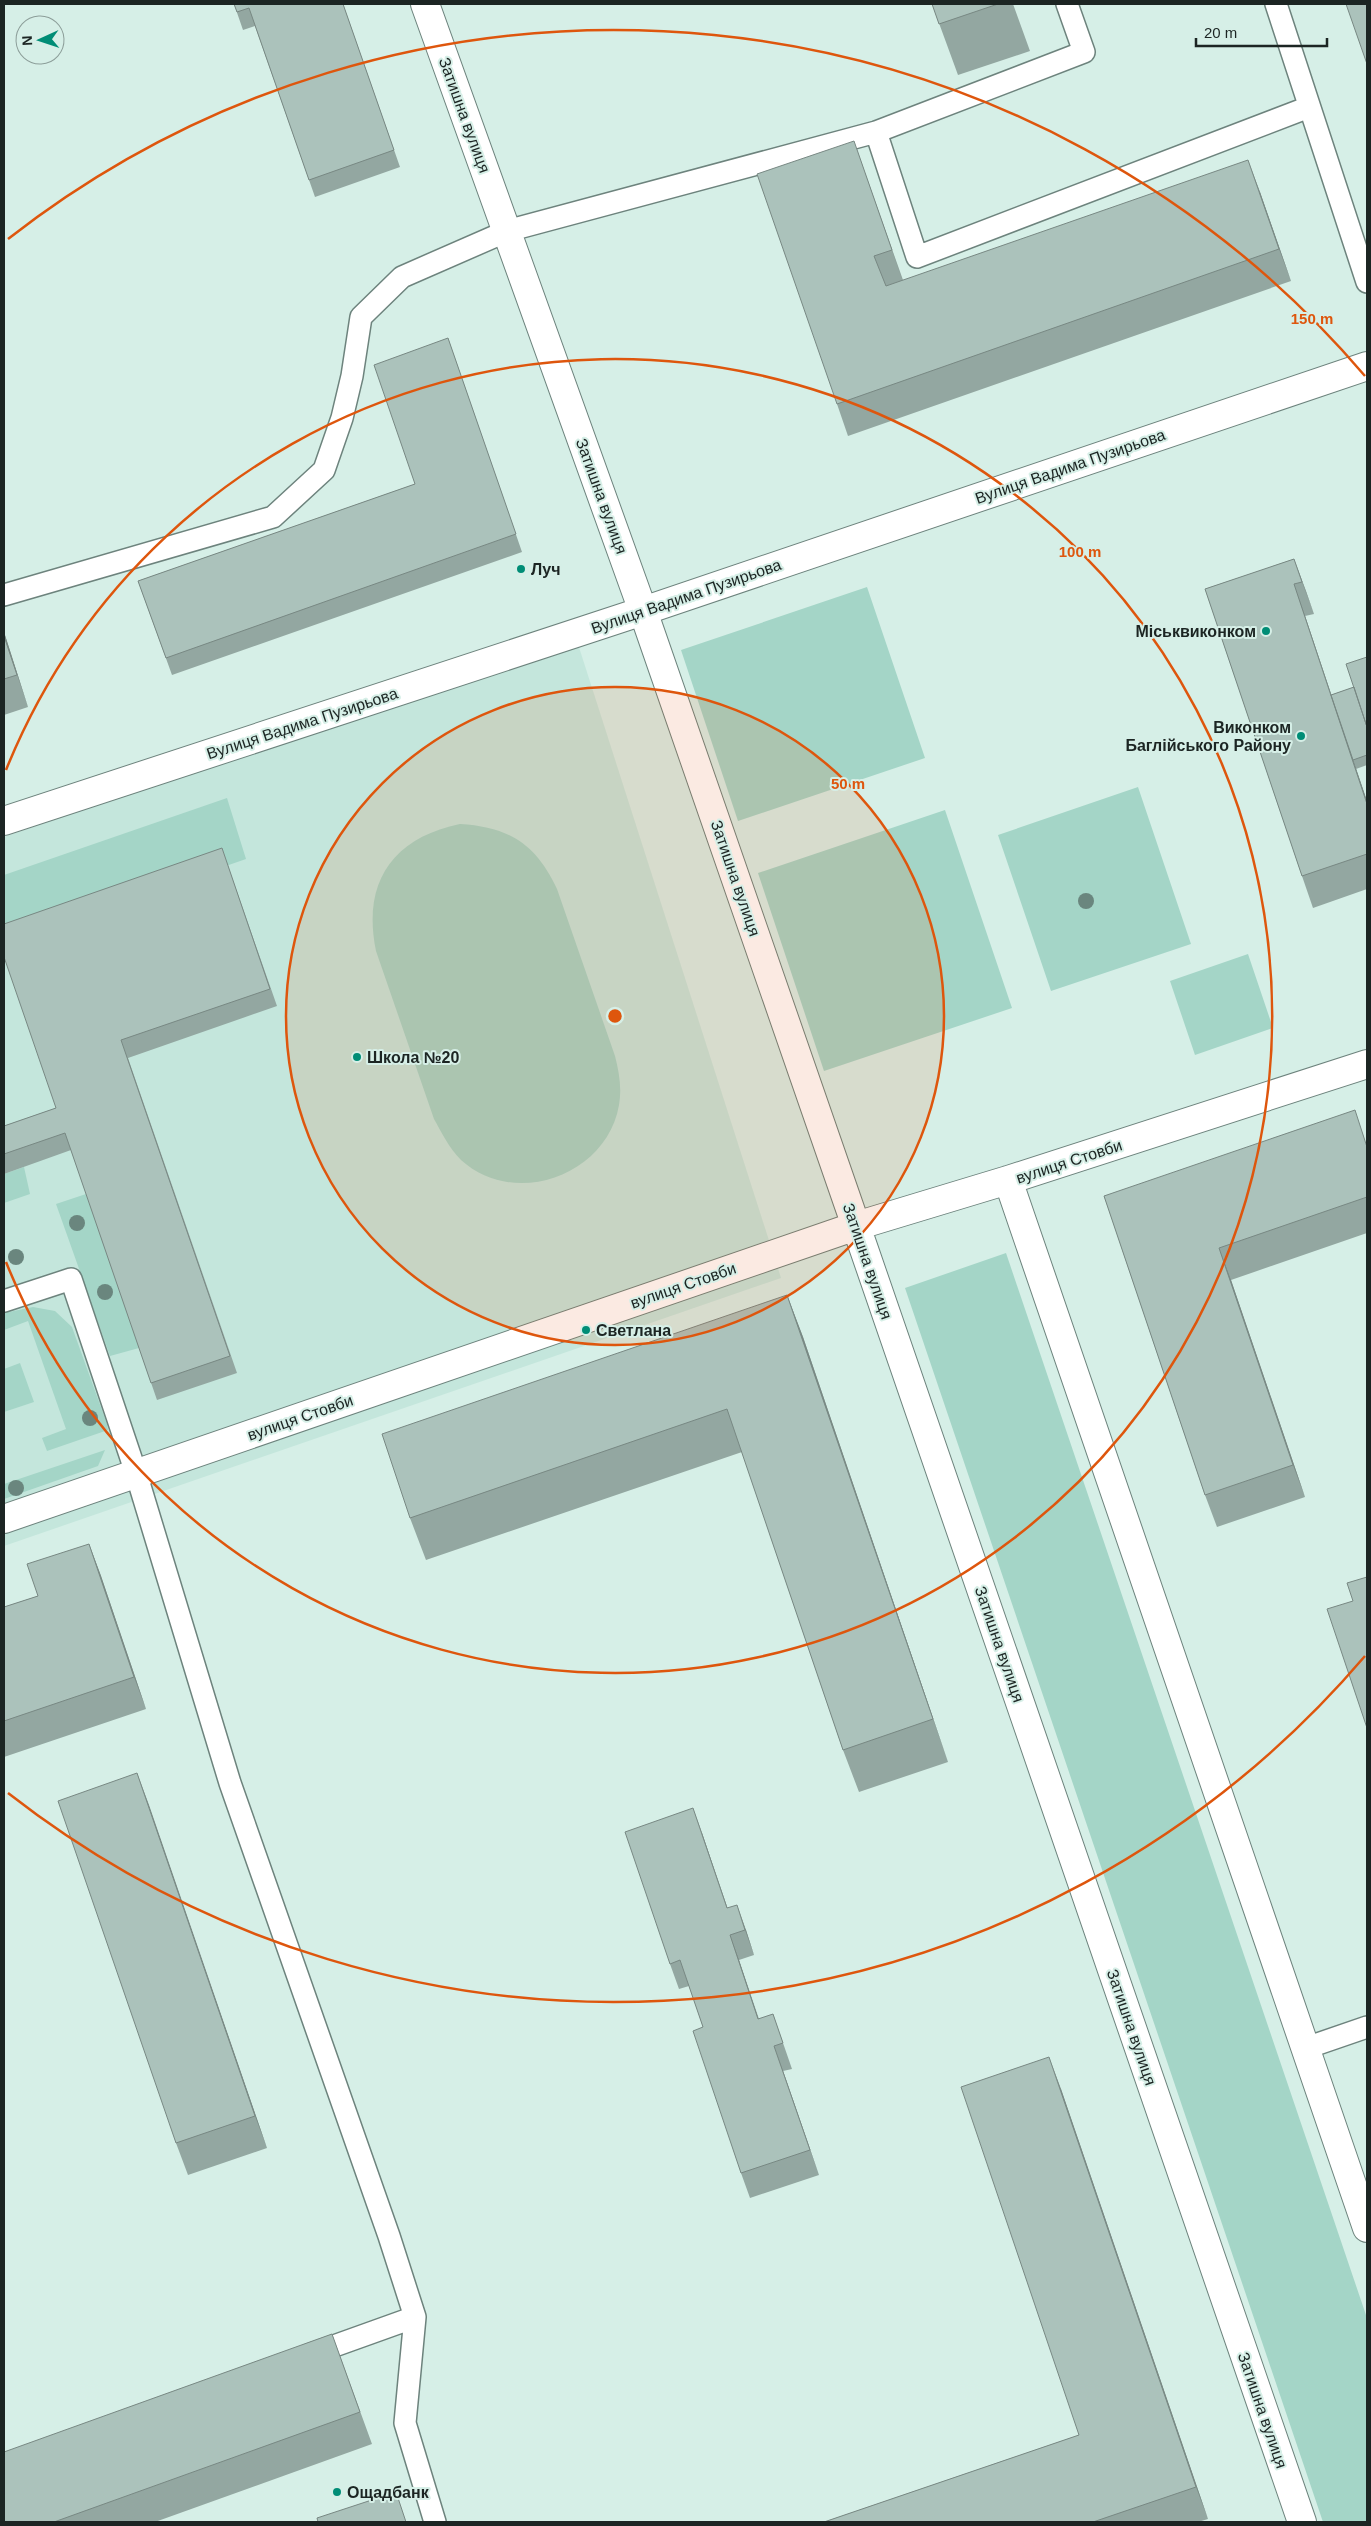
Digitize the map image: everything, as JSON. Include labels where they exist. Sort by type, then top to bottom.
[{"type":"street","name":"Затишна вулиця","points":[[425,4],[643,611],[1302,2522]]},
{"type":"street","name":"Вулиця Вадима Пузирьова","points":[[4,821],[643,611],[1367,366]]},
{"type":"street","name":"вулиця Стовби","points":[[4,1519],[856,1226],[1008,1180],[1367,1064]]},
{"type":"street","points":[[1008,1180],[1367,2228]]},
{"type":"lane","points":[[4,595],[273,517],[324,470],[342,418],[352,376],[361,317],[402,277],[507,232],[876,132],[1084,52],[1067,4]]},
{"type":"lane","points":[[1276,4],[1367,282]]},
{"type":"lane","points":[[876,132],[917,257],[1309,107]]},
{"type":"lane","points":[[4,1301],[71,1279],[136,1473],[230,1783],[386,2227],[415,2317],[405,2423],[435,2522]]},
{"type":"lane","points":[[1306,2048],[1367,2027]]},
{"type":"lane","points":[[293,2361],[415,2317]]},
{"type":"shaded area","points":[[867,587],[925,758],[738,821],[681,650]]},
{"type":"shaded area","name":"Школа №20","points":[[577,641],[781,1278],[4,1546],[4,837]]},
{"type":"shaded area","points":[[1138,787],[1191,944],[1051,991],[998,835]]},
{"type":"shaded area","points":[[227,798],[246,859],[4,943],[4,875]]},
{"type":"shaded area","points":[[945,810],[1012,1008],[824,1071],[758,873]]},
{"type":"shaded area","points":[[460,824],[493,829],[507,834],[530,849],[549,873],[557,889],[615,1056],[619,1074],[619,1105],[611,1129],[597,1150],[578,1166],[556,1177],[532,1183],[507,1182],[483,1175],[461,1160],[446,1140],[434,1119],[376,951],[373,927],[374,904],[378,885],[387,867],[400,852],[416,840],[436,831]]},
{"type":"shaded area","points":[[1248,954],[1273,1028],[1195,1055],[1170,981]]},
{"type":"shaded area","points":[[24,1167],[30,1194],[4,1203],[4,1174]]},
{"type":"shaded area","points":[[86,1194],[139,1348],[110,1356],[56,1204]]},
{"type":"shaded area","points":[[1006,1253],[1367,2318],[1367,2522],[1323,2522],[905,1288]]},
{"type":"shaded area","points":[[33,1307],[55,1311],[72,1327],[108,1430],[47,1451],[42,1438],[66,1429],[28,1321],[4,1330],[4,1313]]},
{"type":"shaded area","points":[[20,1363],[34,1402],[4,1412],[4,1369]]},
{"type":"shaded area","points":[[105,1450],[98,1466],[4,1499],[4,1484]]},
{"type":"building","points":[[234,4],[343,4],[394,150],[309,180],[249,8],[237,12]]},
{"type":"building","points":[[932,4],[998,4],[939,24]]},
{"type":"building","points":[[1346,4],[1367,4],[1367,64]]},
{"type":"building","points":[[854,141],[892,250],[874,256],[886,286],[1248,160],[1279,249],[837,404],[757,174]]},
{"type":"building","points":[[448,338],[516,534],[166,658],[138,581],[415,484],[374,365]]},
{"type":"building","name":"Виконком Баглійського Району","points":[[1294,559],[1302,582],[1294,584],[1367,804],[1367,854],[1302,876],[1205,589]]},
{"type":"building","points":[[4,636],[17,675],[4,679]]},
{"type":"building","points":[[1367,657],[1367,727],[1346,664]]},
{"type":"building","points":[[1354,687],[1367,727],[1367,755],[1353,760],[1331,695]]},
{"type":"building","points":[[222,848],[270,989],[121,1040],[230,1356],[151,1383],[65,1133],[4,1154],[4,1126],[56,1108],[4,957],[4,924]]},
{"type":"building","points":[[1355,1110],[1367,1147],[1367,1197],[1219,1248],[1293,1465],[1205,1495],[1104,1196]]},
{"type":"building","points":[[787,1295],[933,1719],[843,1750],[727,1409],[410,1518],[382,1434]]},
{"type":"building","points":[[89,1544],[134,1677],[4,1721],[4,1607],[38,1596],[27,1564]]},
{"type":"building","points":[[1367,1577],[1367,1728],[1327,1609],[1353,1601],[1347,1583]]},
{"type":"building","points":[[137,1773],[255,2116],[176,2143],[58,1801]]},
{"type":"building","points":[[693,1808],[727,1908],[737,1905],[745,1930],[730,1935],[758,2019],[773,2014],[783,2043],[774,2046],[810,2150],[741,2173],[693,2031],[703,2027],[680,1960],[670,1964],[625,1832]]},
{"type":"building","points":[[1049,2057],[1196,2487],[1093,2522],[824,2522],[1079,2435],[961,2087]]},
{"type":"building","points":[[332,2334],[360,2412],[54,2522],[4,2522],[4,2452]]},
{"type":"building","points":[[396,2492],[406,2522],[318,2522],[317,2518]]},
{"type":"place","name":"Луч","points":[[521,569]]},
{"type":"place","name":"Міськвиконком","points":[[1266,631]]},
{"type":"place","name":"Виконком Баглійського Району","points":[[1301,736]]},
{"type":"place","name":"Школа №20","points":[[357,1057]]},
{"type":"place","name":"Светлана","points":[[586,1330]]},
{"type":"place","name":"Ощадбанк","points":[[337,2492]]}]
